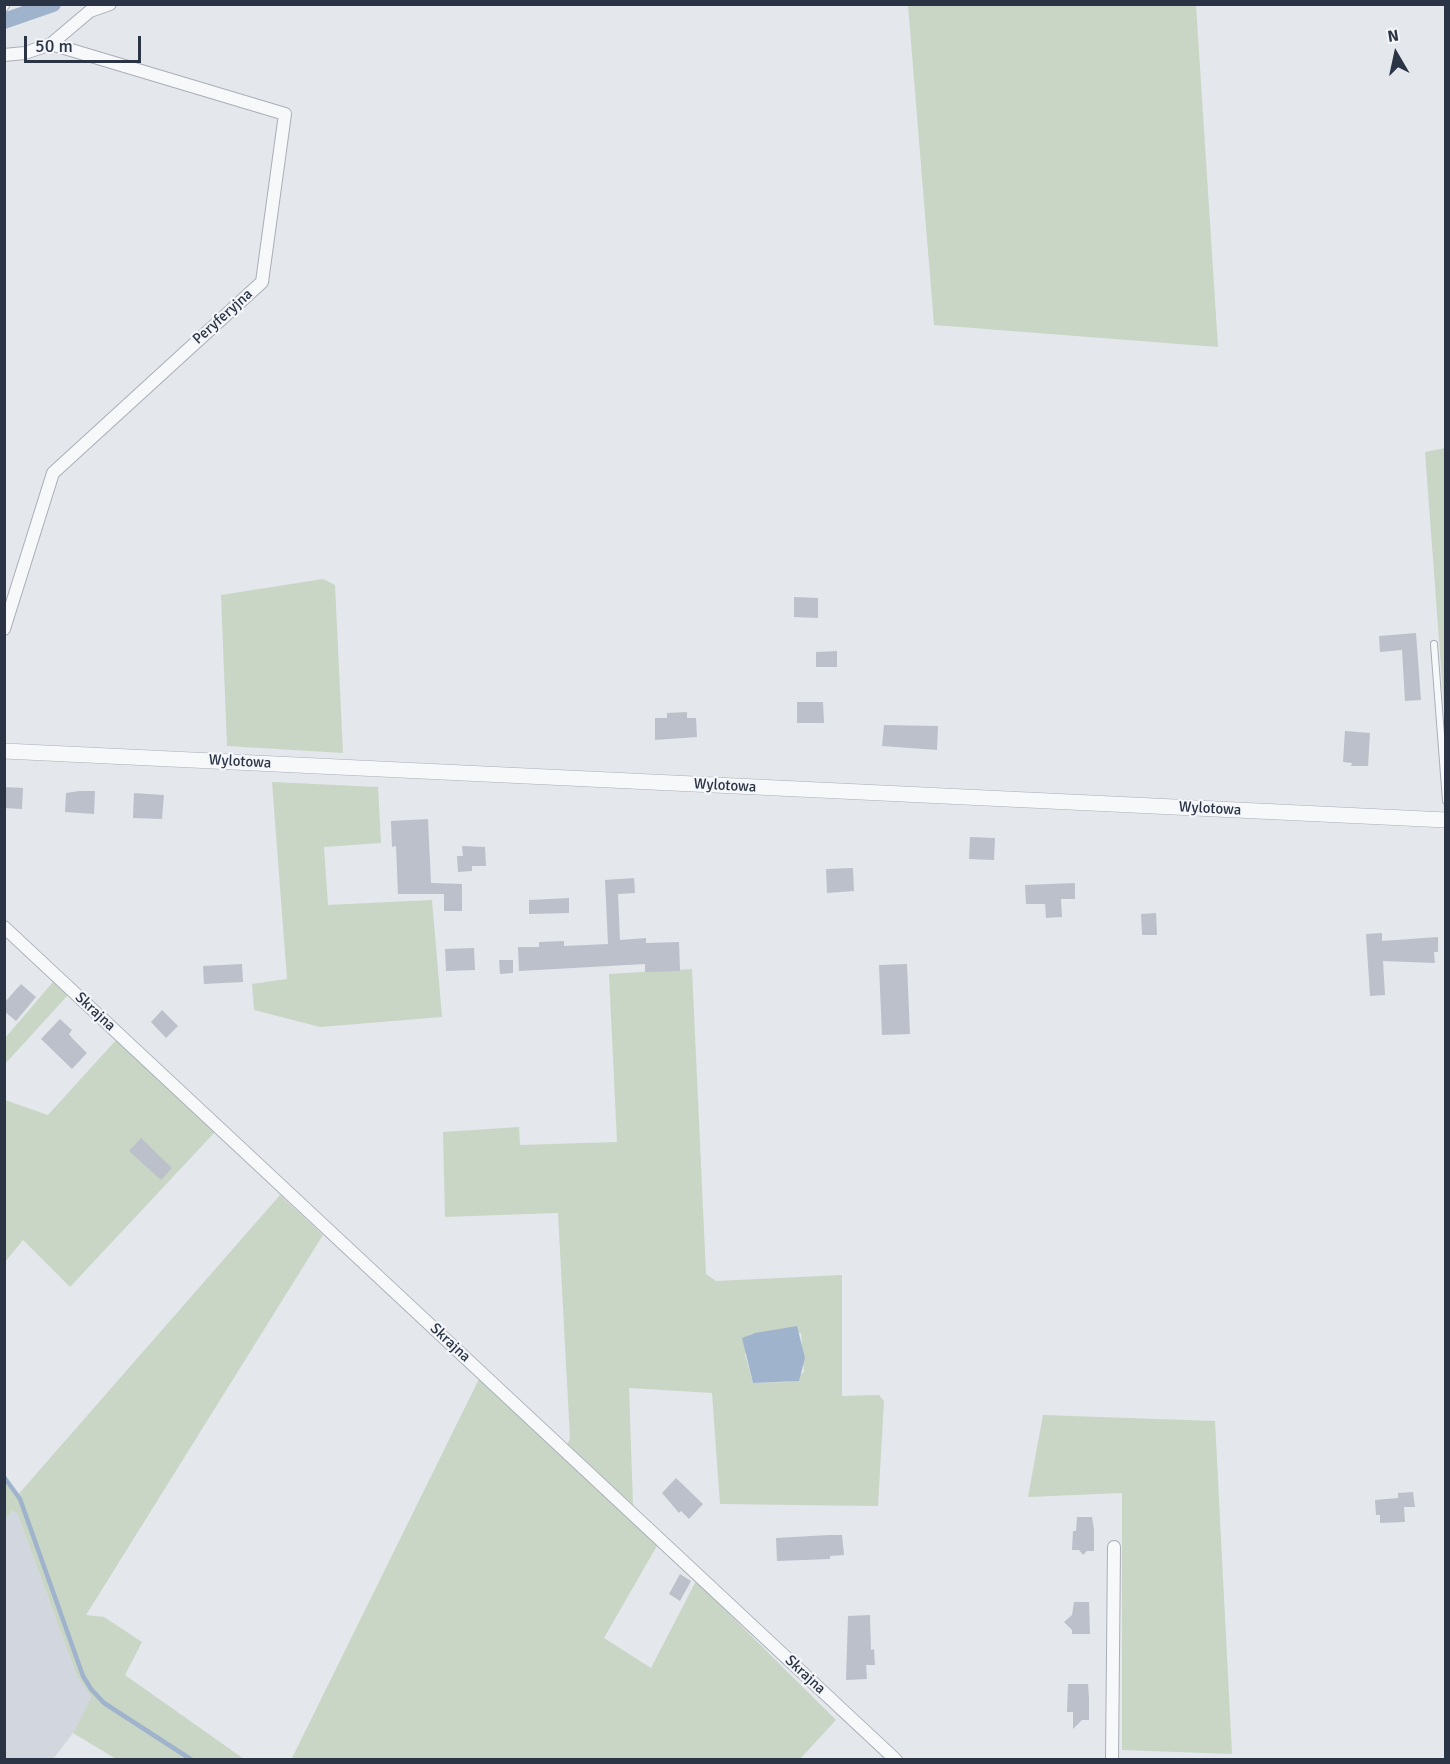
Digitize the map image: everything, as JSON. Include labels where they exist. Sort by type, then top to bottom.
[{"type":"street","points":[[4,55],[25,53],[51,44],[90,11],[110,4]]},
{"type":"street","name":"Peryferyjna","points":[[4,630],[53,474],[262,282],[285,114],[51,44]]},
{"type":"street","name":"Wylotowa","points":[[4,751],[1446,820]]},
{"type":"street","name":"Skrajna","points":[[4,927],[896,1760]]},
{"type":"street","points":[[1112,1760],[1114,1547]]},
{"type":"lane","points":[[1434,644],[1446,801]]},
{"type":"shaded area","points":[[12,1511],[17,1513],[77,1676],[93,1697],[73,1733],[53,1759],[5,1760],[4,1519]]},
{"type":"green space","points":[[908,5],[1196,5],[1218,347],[934,325]]},
{"type":"green space","points":[[1446,448],[1445,720],[1425,452]]},
{"type":"green space","points":[[323,579],[335,585],[343,753],[227,746],[221,595]]},
{"type":"green space","points":[[272,782],[378,787],[381,843],[324,847],[328,905],[432,900],[442,1017],[320,1027],[254,1010],[252,984],[287,979]]},
{"type":"green space","points":[[692,969],[706,1274],[716,1281],[842,1275],[842,1396],[879,1395],[884,1401],[878,1506],[720,1504],[712,1393],[629,1388],[633,1505],[658,1544],[604,1638],[651,1668],[696,1581],[836,1720],[800,1759],[291,1760],[479,1379],[561,1455],[570,1439],[558,1213],[445,1217],[443,1132],[519,1127],[520,1145],[617,1142],[609,974]],"holes":[[[801,1333],[804,1372],[788,1382],[753,1383],[745,1355],[750,1334]]]},
{"type":"green space","points":[[53,982],[68,995],[5,1064],[5,1038]]},
{"type":"green space","points":[[117,1039],[215,1132],[70,1287],[23,1240],[5,1262],[5,1100],[48,1115]]},
{"type":"green space","points":[[280,1195],[323,1235],[86,1615],[104,1617],[142,1642],[125,1675],[244,1759],[116,1759],[73,1733],[92,1697],[77,1676],[17,1513],[12,1511],[5,1519],[5,1480],[16,1497]]},
{"type":"green space","points":[[1043,1415],[1215,1421],[1232,1754],[1122,1750],[1122,1493],[1028,1497]]},
{"type":"water","points":[[797,1326],[805,1358],[799,1381],[753,1383],[742,1338],[755,1333]]},
{"type":"building","points":[[794,597],[818,598],[818,618],[794,617]]},
{"type":"building","points":[[1416,633],[1421,700],[1405,701],[1402,650],[1380,652],[1379,636]]},
{"type":"building","points":[[837,651],[837,667],[816,667],[816,652]]},
{"type":"building","points":[[797,702],[823,702],[824,723],[797,723]]},
{"type":"building","points":[[687,712],[687,718],[696,718],[697,737],[655,740],[655,718],[667,718],[667,713]]},
{"type":"building","points":[[884,725],[938,726],[937,750],[882,746]]},
{"type":"building","points":[[1345,731],[1370,733],[1368,766],[1351,766],[1352,763],[1343,762]]},
{"type":"building","points":[[4,787],[23,788],[22,809],[4,808]]},
{"type":"building","points":[[95,791],[94,814],[65,812],[66,793]]},
{"type":"building","points":[[134,793],[164,795],[162,819],[133,818]]},
{"type":"building","points":[[428,819],[431,883],[462,884],[462,911],[444,911],[444,894],[398,894],[396,846],[392,847],[391,821]]},
{"type":"building","points":[[970,837],[995,838],[994,860],[969,859]]},
{"type":"building","points":[[462,846],[485,847],[486,866],[472,866],[472,871],[458,872],[457,856],[463,856]]},
{"type":"building","points":[[853,868],[854,891],[827,893],[826,869]]},
{"type":"building","points":[[634,878],[635,893],[618,894],[620,940],[646,938],[646,943],[679,942],[680,971],[645,972],[645,964],[519,971],[518,947],[539,947],[539,942],[564,941],[564,946],[608,944],[605,880]]},
{"type":"building","points":[[1075,883],[1075,899],[1061,899],[1062,917],[1046,918],[1045,904],[1026,904],[1025,885]]},
{"type":"building","points":[[569,898],[569,913],[529,914],[529,900]]},
{"type":"building","points":[[1156,913],[1157,935],[1142,935],[1141,914]]},
{"type":"building","points":[[1382,933],[1382,941],[1438,937],[1438,952],[1434,952],[1435,963],[1383,961],[1385,995],[1370,996],[1366,934]]},
{"type":"building","points":[[474,948],[475,970],[446,971],[445,949]]},
{"type":"building","points":[[499,960],[513,960],[513,973],[500,974]]},
{"type":"building","points":[[242,964],[243,982],[204,984],[203,966]]},
{"type":"building","points":[[907,964],[910,1034],[882,1035],[879,965]]},
{"type":"building","points":[[21,984],[36,997],[16,1021],[4,1011],[4,1003]]},
{"type":"building","points":[[162,1010],[178,1026],[166,1038],[151,1022]]},
{"type":"building","points":[[60,1019],[72,1030],[69,1034],[87,1053],[72,1069],[41,1039]]},
{"type":"building","points":[[141,1138],[172,1168],[161,1180],[129,1151]]},
{"type":"building","points":[[676,1478],[703,1504],[689,1519],[681,1511],[679,1513],[662,1493]]},
{"type":"building","points":[[1413,1492],[1415,1507],[1404,1507],[1405,1522],[1380,1523],[1380,1515],[1376,1515],[1375,1500],[1398,1498],[1398,1493]]},
{"type":"building","points":[[1077,1517],[1092,1517],[1094,1551],[1087,1551],[1083,1555],[1079,1550],[1072,1550],[1073,1531],[1076,1531]]},
{"type":"building","points":[[842,1535],[844,1555],[830,1556],[830,1559],[777,1561],[776,1538]]},
{"type":"building","points":[[680,1574],[691,1581],[680,1601],[669,1594]]},
{"type":"building","points":[[1074,1602],[1089,1602],[1090,1634],[1072,1634],[1072,1630],[1064,1622],[1072,1615]]},
{"type":"building","points":[[870,1615],[871,1650],[874,1649],[875,1665],[866,1665],[867,1679],[846,1680],[848,1616]]},
{"type":"building","points":[[1068,1684],[1088,1684],[1089,1720],[1082,1720],[1073,1729],[1073,1712],[1067,1712]]},
{"type":"waterway","points":[[4,21],[53,4]]},
{"type":"waterway","points":[[4,1477],[20,1499],[83,1676],[91,1689],[104,1703],[192,1760]]}]
